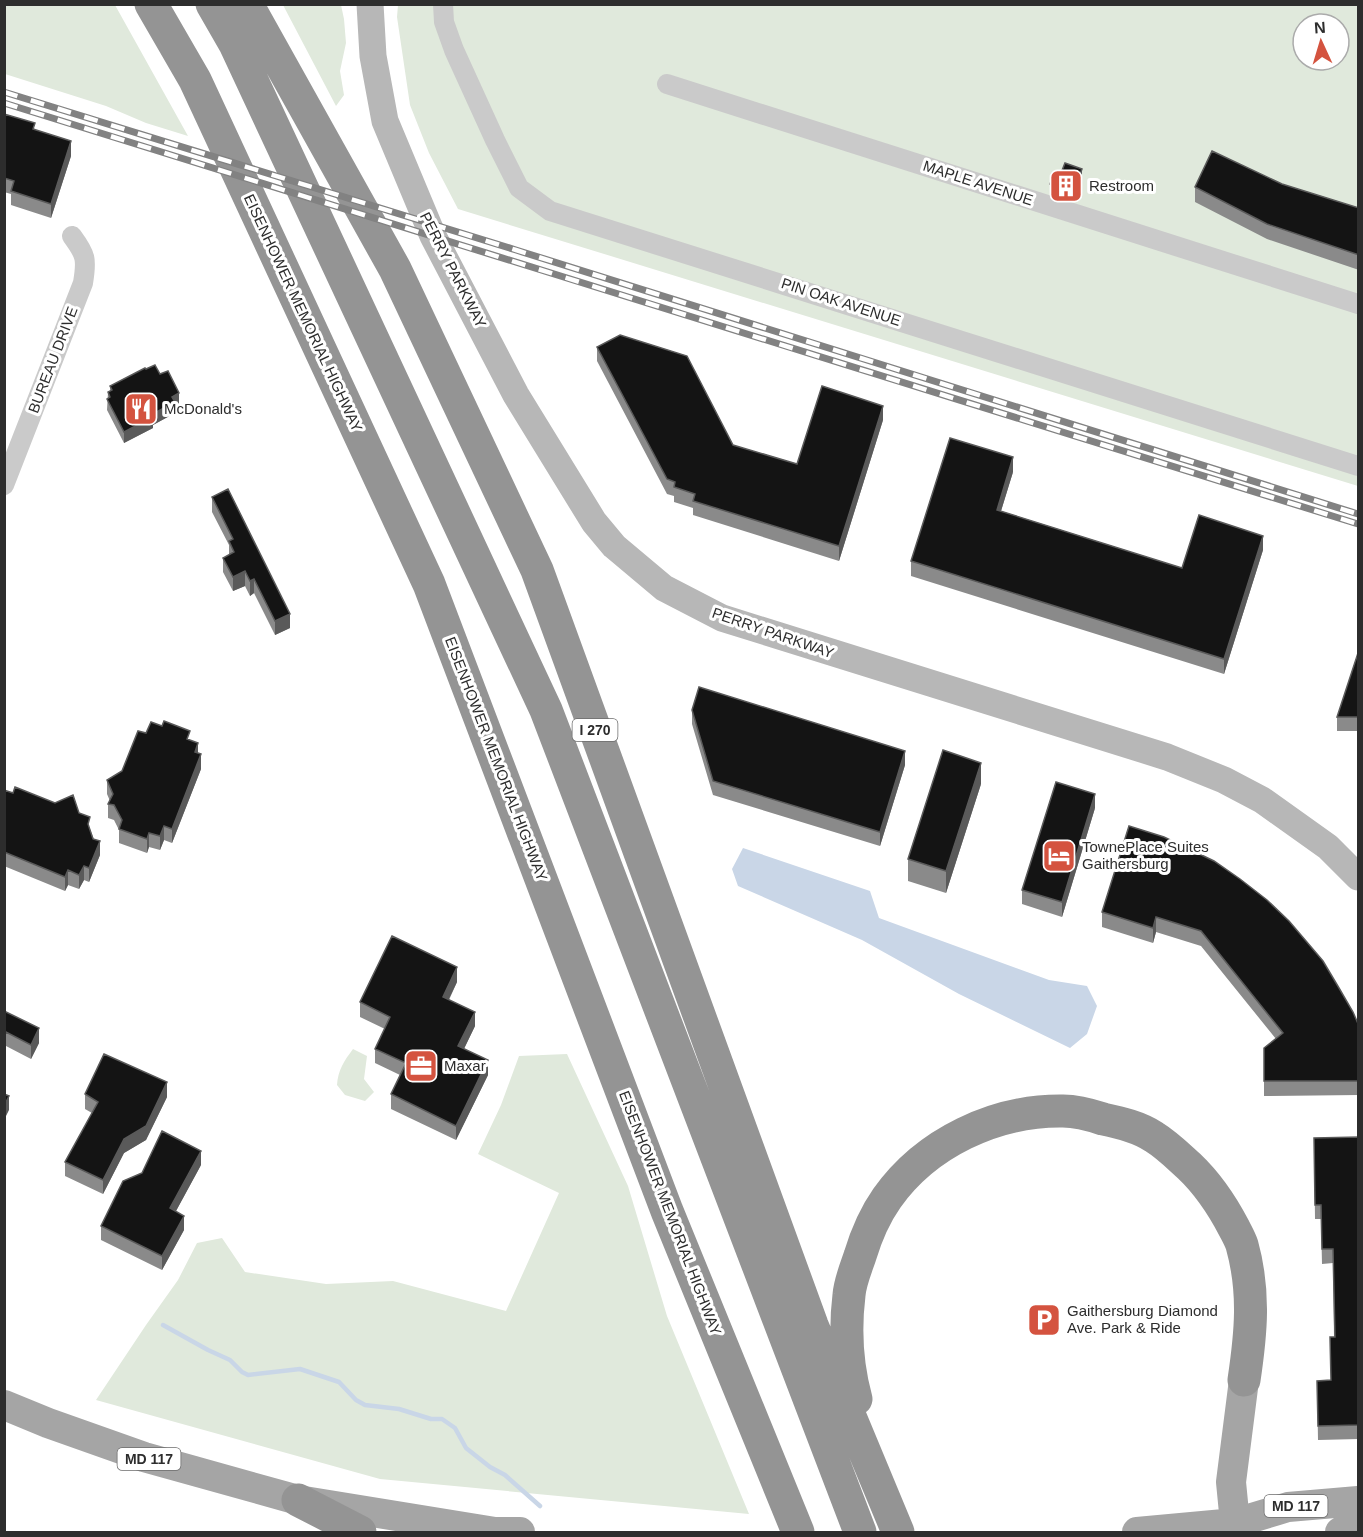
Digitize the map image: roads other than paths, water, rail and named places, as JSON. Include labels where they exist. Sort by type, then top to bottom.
[{"type":"highway","name":"EISENHOWER MEMORIAL HIGHWAY","points":[[151,4],[195,80],[429,584],[667,1210],[798,1533]]},
{"type":"highway","name":"I 270","points":[[212,4],[235,44],[546,710],[860,1533]]},
{"type":"highway","name":"I 270","points":[[247,4],[395,269],[537,570],[812,1325],[888,1507]]},
{"type":"highway","points":[[888,1507],[851,1381],[848,1330],[849,1293],[863,1244],[886,1199],[907,1173],[956,1136],[1009,1116],[1064,1111],[1131,1125],[1154,1136],[1204,1180],[1225,1211],[1241,1243],[1249,1282],[1251,1323],[1244,1380]]},
{"type":"highway","points":[[298,1500],[360,1533]]},
{"type":"main road","points":[[1235,1523],[1231,1482],[1244,1380]]},
{"type":"main road","name":"MD 117","points":[[4,1405],[144,1457],[298,1500],[495,1532],[520,1533]]},
{"type":"main road","name":"MD 117","points":[[1137,1533],[1235,1523],[1288,1507],[1359,1501]]},
{"type":"main road","name":"MD 117","points":[[1235,1523],[1276,1533]]},
{"type":"main road","name":"MD 117","points":[[1340,1533],[1359,1531]]},
{"type":"street","name":"PERRY PARKWAY","points":[[370,4],[373,56],[386,121],[434,236],[516,395],[594,522],[614,546],[664,588],[722,618],[1167,757],[1224,780],[1262,800],[1328,847],[1359,877]]},
{"type":"street","name":"PIN OAK AVENUE","points":[[443,4],[444,22],[454,50],[519,188],[550,211],[1359,466]]},
{"type":"street","name":"MAPLE AVENUE","points":[[667,84],[1359,304]]},
{"type":"street","name":"BUREAU DRIVE","points":[[4,486],[83,283],[86,264],[83,251],[72,236]]},
{"type":"water","points":[[743,848],[870,891],[879,918],[1049,980],[1087,986],[1097,1006],[1087,1034],[1070,1048],[959,994],[862,940],[738,886],[732,869]]},
{"type":"waterway","points":[[163,1325],[230,1360],[248,1375],[300,1369],[339,1382],[356,1400],[365,1405],[399,1409],[431,1419],[442,1419],[455,1428],[466,1448],[490,1467],[505,1475],[540,1506]]},
{"type":"railway","points":[[4,92],[1358,514]]},
{"type":"railway","points":[[4,103],[1358,524]]},
{"type":"place","name":"Restroom","points":[[1066,186]]},
{"type":"place","name":"McDonald's","points":[[141,409]]},
{"type":"place","name":"TownePlace Suites Gaithersburg","points":[[1059,856]]},
{"type":"place","name":"Maxar","points":[[421,1066]]},
{"type":"place","name":"Gaithersburg Diamond Ave. Park & Ride","points":[[1044,1320]]}]
